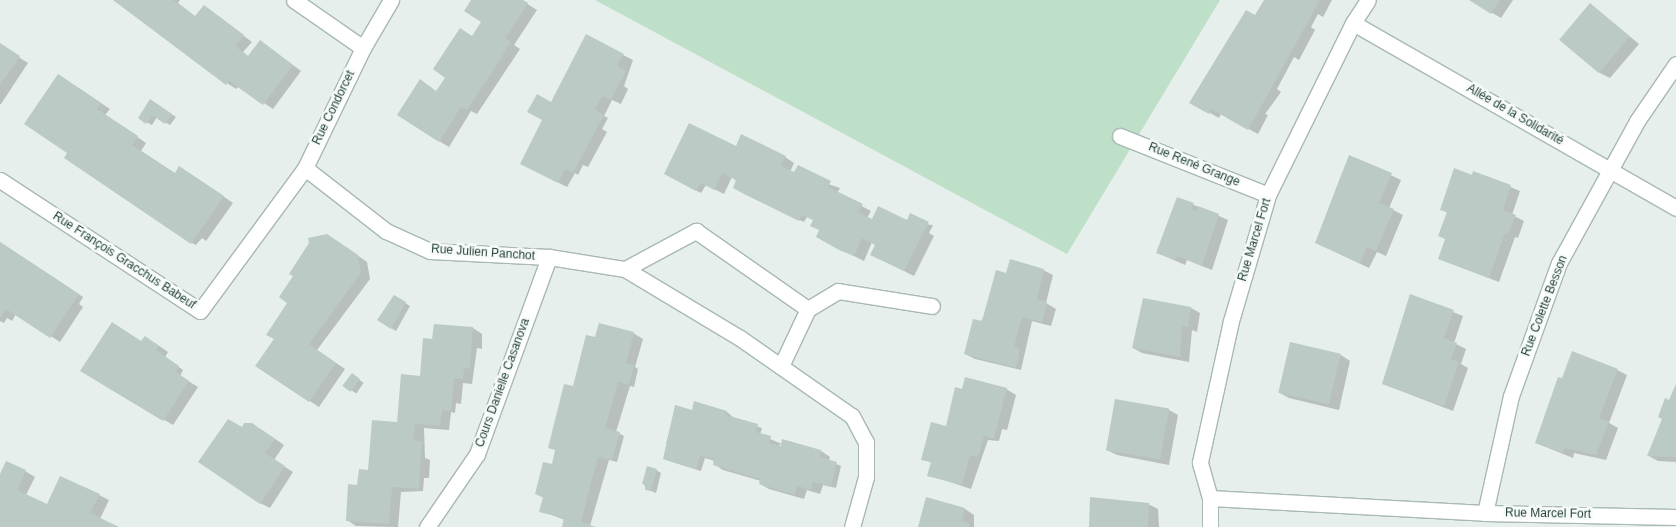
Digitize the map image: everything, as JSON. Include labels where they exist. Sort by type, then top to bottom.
[{"type":"street","points":[[294,0],[363,48]]},
{"type":"street","name":"Rue Condorcet","points":[[305,168],[363,48],[391,0]]},
{"type":"street","name":"Rue Marcel Fort","points":[[1210,527],[1210,498],[1200,462],[1231,321],[1268,195],[1353,23],[1368,0]]},
{"type":"street","name":"Allée de la Solidarité","points":[[1353,23],[1676,208]]},
{"type":"street","name":"Rue Colette Besson","points":[[1485,513],[1510,396],[1559,263],[1637,121],[1676,64]]},
{"type":"street","name":"Rue René Grange","points":[[1120,136],[1268,195]]},
{"type":"street","name":"Rue François Gracchus Babeuf","points":[[0,180],[200,311],[305,168]]},
{"type":"street","name":"Rue Julien Panchot","points":[[305,168],[386,231],[430,252],[549,257],[625,269],[782,366],[852,416],[866,442],[866,477],[852,527]]},
{"type":"street","points":[[625,269],[696,231],[808,309]]},
{"type":"street","name":"Cours Danielle Casanova","points":[[427,527],[477,454],[549,257]]},
{"type":"street","points":[[782,366],[808,309],[838,291],[932,306]]},
{"type":"street","name":"Rue Marcel Fort","points":[[1210,498],[1485,513],[1676,517]]},
{"type":"green space","points":[[595,0],[1220,0],[1067,254]]},
{"type":"building","points":[[113,0],[173,0],[195,16],[204,5],[244,35],[235,46],[248,56],[260,40],[293,65],[263,105],[229,81],[226,85]]},
{"type":"building","points":[[471,0],[523,0],[528,3],[505,38],[511,42],[489,77],[467,110],[461,107],[439,142],[397,115],[420,79],[436,91],[445,78],[433,69],[460,28],[472,36],[481,22],[464,11]]},
{"type":"building","points":[[1264,0],[1320,0],[1248,130],[1211,109],[1209,114],[1189,103],[1246,10],[1255,15]]},
{"type":"building","points":[[1469,0],[1500,0],[1491,14]]},
{"type":"building","points":[[1590,3],[1630,36],[1599,73],[1559,40]]},
{"type":"building","points":[[586,34],[624,54],[617,66],[626,71],[611,100],[602,96],[595,110],[604,115],[573,173],[565,169],[558,183],[520,164],[542,120],[527,112],[537,94],[551,102]]},
{"type":"building","points":[[0,43],[20,56],[0,85]]},
{"type":"building","points":[[58,74],[101,103],[97,109],[138,136],[132,145],[175,173],[179,166],[224,196],[191,244],[64,158],[67,153],[24,124]]},
{"type":"building","points":[[150,99],[172,114],[165,124],[152,115],[146,124],[138,118]]},
{"type":"building","points":[[689,123],[736,146],[741,134],[786,156],[781,166],[794,172],[798,165],[831,181],[828,187],[863,204],[858,212],[872,219],[878,206],[907,220],[910,213],[929,222],[904,271],[870,255],[875,245],[862,238],[854,256],[839,250],[816,237],[819,230],[810,226],[813,220],[802,215],[799,221],[744,194],[733,188],[736,180],[722,173],[714,190],[701,183],[696,191],[664,174]]},
{"type":"building","points":[[1349,155],[1392,173],[1379,203],[1394,209],[1376,251],[1367,247],[1360,263],[1315,243]]},
{"type":"building","points":[[1454,168],[1472,175],[1473,171],[1511,185],[1503,210],[1516,215],[1508,234],[1505,233],[1489,278],[1438,259],[1445,239],[1438,236],[1447,212],[1440,210]]},
{"type":"building","points":[[1177,197],[1194,203],[1191,209],[1196,211],[1198,206],[1219,214],[1202,265],[1177,256],[1175,260],[1156,253]]},
{"type":"building","points":[[327,234],[358,255],[361,273],[309,344],[336,363],[309,402],[255,366],[274,339],[266,335],[287,303],[279,297],[293,276],[289,274],[309,243],[308,238]]},
{"type":"building","points":[[0,242],[79,294],[50,338],[6,309],[0,319]]},
{"type":"building","points":[[1010,259],[1044,269],[1037,299],[1047,302],[1042,322],[1022,317],[1014,347],[1020,349],[1016,368],[964,354],[973,319],[982,321],[996,270],[1006,273]]},
{"type":"building","points":[[1410,294],[1454,310],[1444,338],[1457,343],[1451,359],[1459,362],[1444,406],[1382,384]]},
{"type":"building","points":[[394,295],[406,302],[391,329],[377,320]]},
{"type":"building","points":[[1143,298],[1191,307],[1188,327],[1182,326],[1180,357],[1132,348]]},
{"type":"building","points":[[112,322],[141,341],[145,336],[159,346],[156,350],[179,366],[176,372],[189,381],[163,421],[80,371]]},
{"type":"building","points":[[599,323],[634,332],[626,363],[634,365],[629,385],[618,382],[605,428],[620,432],[612,460],[598,457],[581,522],[596,527],[562,527],[564,518],[539,512],[543,497],[535,494],[543,462],[552,464],[555,450],[548,448],[564,384],[573,386],[586,335],[595,337]]},
{"type":"building","points":[[434,324],[473,327],[470,369],[464,368],[463,379],[454,378],[451,411],[442,410],[440,426],[415,424],[413,440],[422,442],[419,489],[392,487],[389,524],[346,521],[348,484],[357,485],[359,469],[368,470],[372,420],[397,422],[401,374],[420,376],[423,338],[432,339]]},
{"type":"building","points":[[1290,342],[1341,354],[1329,404],[1278,393]]},
{"type":"building","points":[[1572,351],[1618,369],[1599,418],[1609,421],[1596,455],[1565,448],[1563,453],[1535,443],[1558,377],[1562,378]]},
{"type":"building","points":[[352,373],[360,379],[350,392],[342,386]]},
{"type":"building","points":[[965,377],[1007,388],[994,439],[984,436],[978,457],[970,455],[962,485],[927,476],[931,462],[921,460],[931,422],[946,426],[955,387],[962,389]]},
{"type":"building","points":[[1676,384],[1676,457],[1647,456],[1662,419],[1658,417],[1665,398],[1669,400]]},
{"type":"building","points":[[1115,399],[1169,409],[1160,460],[1106,450]]},
{"type":"building","points":[[694,401],[727,411],[726,415],[758,424],[756,432],[771,436],[769,443],[781,446],[782,439],[821,450],[820,457],[837,462],[831,486],[813,482],[811,490],[797,486],[795,495],[759,484],[760,479],[713,465],[714,459],[700,455],[696,469],[663,459],[675,405],[692,410]]},
{"type":"building","points":[[228,419],[242,427],[244,423],[252,423],[275,439],[265,453],[285,466],[260,504],[198,462]]},
{"type":"building","points":[[6,461],[26,470],[17,490],[47,504],[60,476],[100,494],[90,513],[119,527],[0,527],[0,474]]},
{"type":"building","points":[[647,466],[657,469],[651,491],[645,490],[646,485],[642,484]]},
{"type":"building","points":[[926,497],[965,508],[962,521],[970,524],[969,527],[918,527]]},
{"type":"building","points":[[1090,497],[1149,503],[1148,527],[1089,527]]}]
